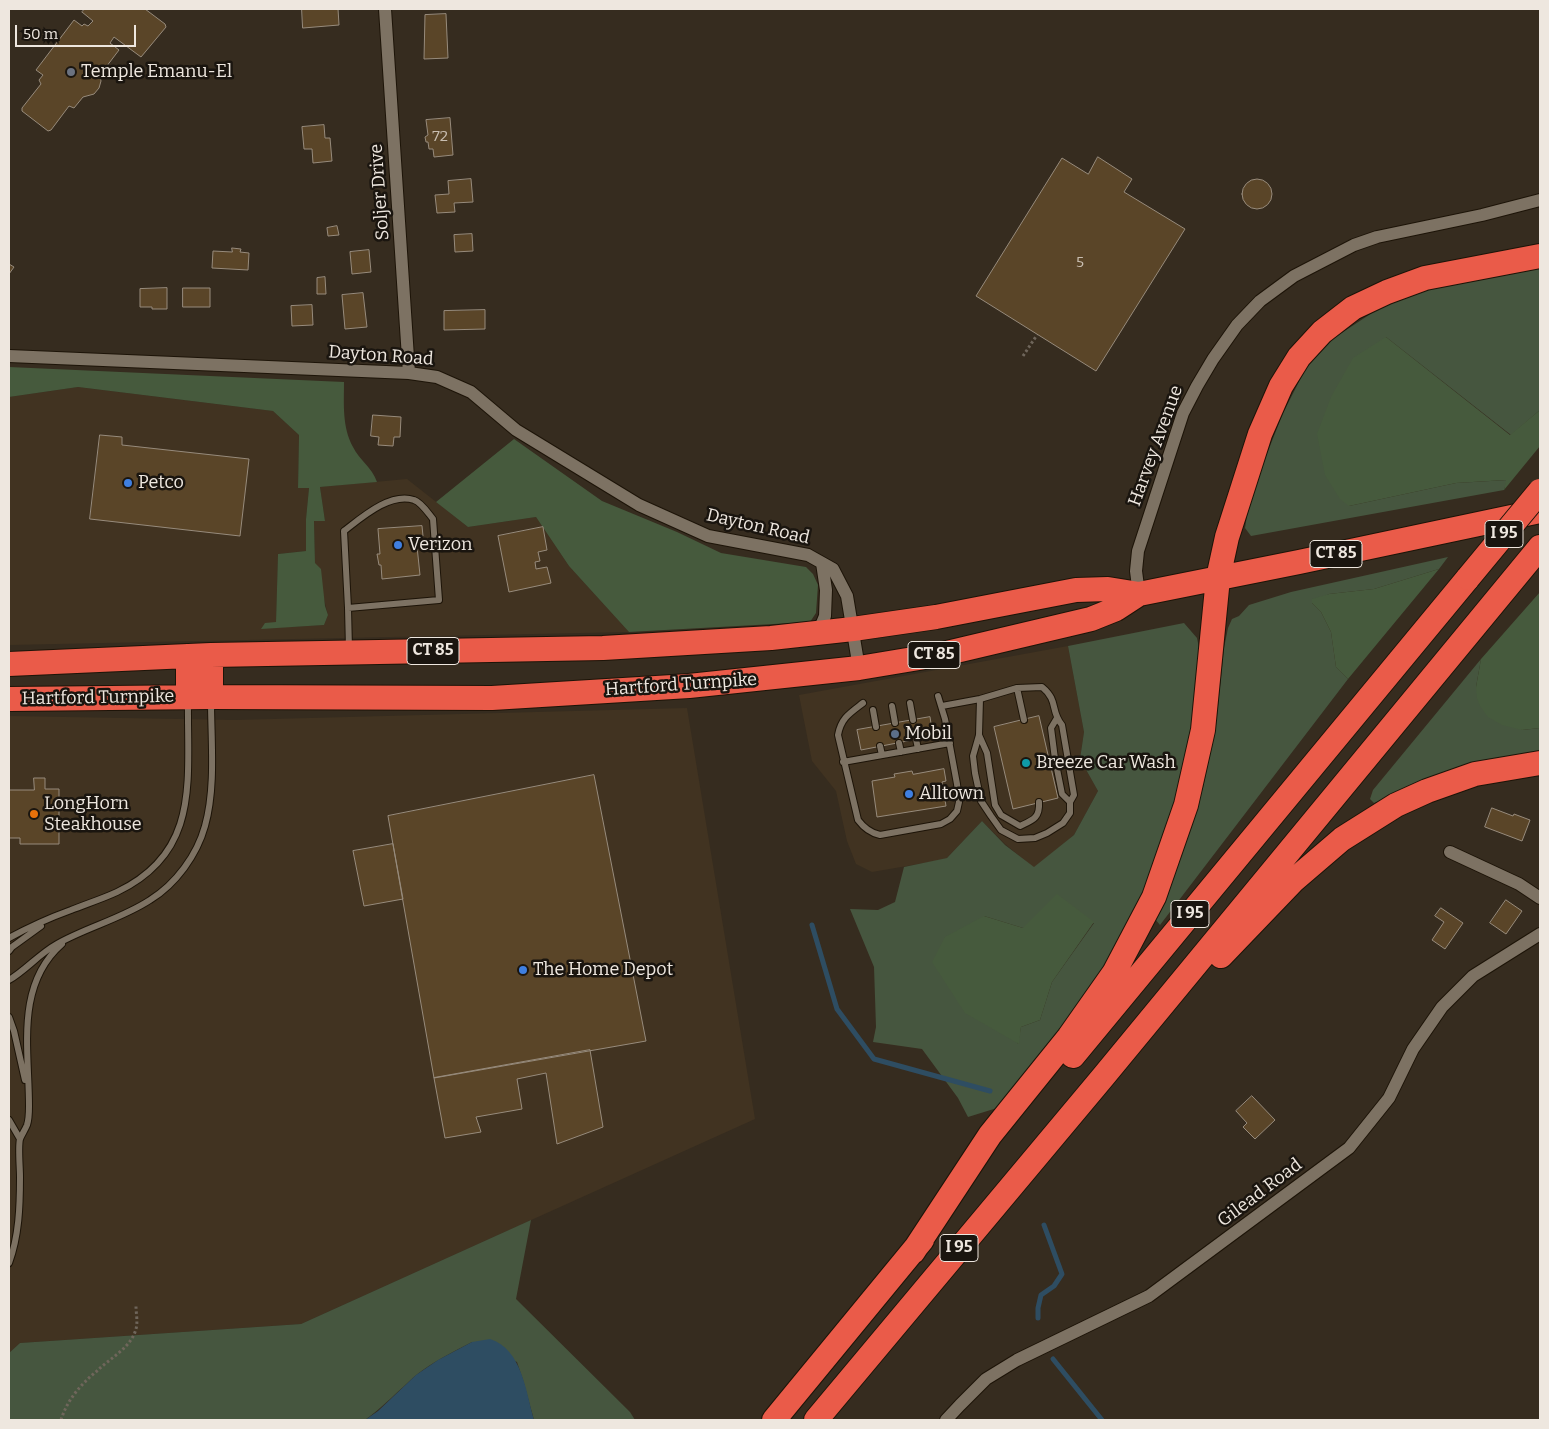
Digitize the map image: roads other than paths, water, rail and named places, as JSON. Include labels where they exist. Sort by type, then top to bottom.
[{"type":"highway","points":[[913,1252],[990,1135],[1069,1037],[1114,973],[1154,897],[1186,805],[1203,730],[1218,578],[1227,537],[1260,434],[1281,386],[1299,357],[1322,332],[1353,308],[1387,292],[1425,278],[1540,256]]},
{"type":"highway","name":"I 95","points":[[774,1420],[1540,491]]},
{"type":"highway","name":"Hartford Turnpike","points":[[9,664],[199,656],[603,648],[762,639],[936,617],[1070,591],[1108,589],[1139,594],[1540,511]]},
{"type":"highway","name":"I 95","points":[[816,1420],[1103,1077],[1540,547]]},
{"type":"highway","name":"Hartford Turnpike","points":[[9,699],[200,697],[492,698],[689,686],[859,668],[943,654],[1084,621],[1116,609],[1139,594]]},
{"type":"highway","name":"Hartford Turnpike","points":[[199,656],[200,697]]},
{"type":"highway","points":[[1103,1077],[1293,881],[1342,838],[1396,805],[1427,791],[1475,774],[1540,763]]},
{"type":"street","name":"Soljer Drive","points":[[385,9],[410,373]]},
{"type":"street","name":"Harvey Avenue","points":[[1139,594],[1136,571],[1138,551],[1183,413],[1197,386],[1223,345],[1237,325],[1260,301],[1294,276],[1354,245],[1377,237],[1540,200]]},
{"type":"street","name":"Dayton Road","points":[[9,356],[410,373],[437,377],[471,392],[516,430],[639,505],[708,536],[808,555],[834,569],[847,596],[859,668]]},
{"type":"street","name":"Dayton Road","points":[[818,633],[825,616],[826,590],[822,562]]},
{"type":"street","points":[[1450,852],[1519,884],[1540,898]]},
{"type":"street","name":"Gilead Road","points":[[946,1420],[986,1379],[1017,1360],[1149,1296],[1349,1148],[1389,1098],[1413,1049],[1442,1006],[1472,976],[1540,934]]},
{"type":"lane","points":[[348,608],[439,600],[432,519],[428,512],[414,500],[402,499],[380,504],[344,531],[349,653]]},
{"type":"lane","points":[[942,706],[980,699],[1016,688],[1042,687],[1053,700],[1056,718],[1062,725],[1074,795],[1070,802],[1070,813],[1063,823],[1047,833],[1035,838],[1018,839],[1001,830],[981,801],[973,756],[979,735],[980,699]]},
{"type":"lane","points":[[1016,688],[1024,720]]},
{"type":"lane","points":[[863,703],[844,718],[839,727],[838,735],[858,820],[866,829],[880,835],[941,824],[950,819],[957,811],[959,802],[950,743],[938,696]]},
{"type":"lane","points":[[9,938],[40,922],[116,893],[138,880],[157,865],[172,844],[183,820],[200,697]]},
{"type":"lane","points":[[9,980],[55,945],[79,932],[126,914],[151,900],[174,881],[193,856],[205,826],[210,797],[200,697]]},
{"type":"lane","points":[[910,703],[913,720]]},
{"type":"lane","points":[[892,706],[895,723]]},
{"type":"lane","points":[[873,710],[876,727]]},
{"type":"lane","points":[[1056,718],[1051,728],[1055,759],[1062,794],[1070,802]]},
{"type":"lane","points":[[979,735],[987,753],[995,805],[1001,815],[1020,826],[1035,819],[1040,810],[1039,802]]},
{"type":"lane","points":[[916,740],[918,749]]},
{"type":"lane","points":[[899,743],[901,752]]},
{"type":"lane","points":[[843,762],[950,743]]},
{"type":"lane","points":[[880,746],[882,755]]},
{"type":"lane","points":[[9,951],[50,919],[70,910]]},
{"type":"lane","points":[[9,1263],[20,1209],[20,1139],[28,1124],[27,1027],[30,1000],[35,980],[45,962],[60,945],[79,932]]},
{"type":"lane","points":[[9,1017],[27,1086],[29,1108]]},
{"type":"lane","points":[[9,1120],[20,1139]]},
{"type":"water","points":[[490,1339],[501,1344],[516,1362],[525,1385],[534,1420],[365,1420],[378,1411],[416,1375],[438,1360],[472,1342]]},
{"type":"waterway","points":[[812,925],[837,1009],[874,1059],[990,1091]]},
{"type":"waterway","points":[[1038,1318],[1041,1295],[1054,1286],[1062,1274],[1044,1225]]},
{"type":"waterway","points":[[1053,1359],[1102,1420]]},
{"type":"place","name":"Temple Emanu-El","points":[[71,72]]},
{"type":"place","name":"Petco","points":[[128,483]]},
{"type":"place","name":"Verizon","points":[[398,545]]},
{"type":"place","name":"Mobil","points":[[895,734]]},
{"type":"place","name":"Breeze Car Wash","points":[[1026,763]]},
{"type":"place","name":"Alltown","points":[[909,794]]},
{"type":"place","name":"LongHorn Steakhouse","points":[[34,814]]},
{"type":"place","name":"The Home Depot","points":[[523,970]]}]
